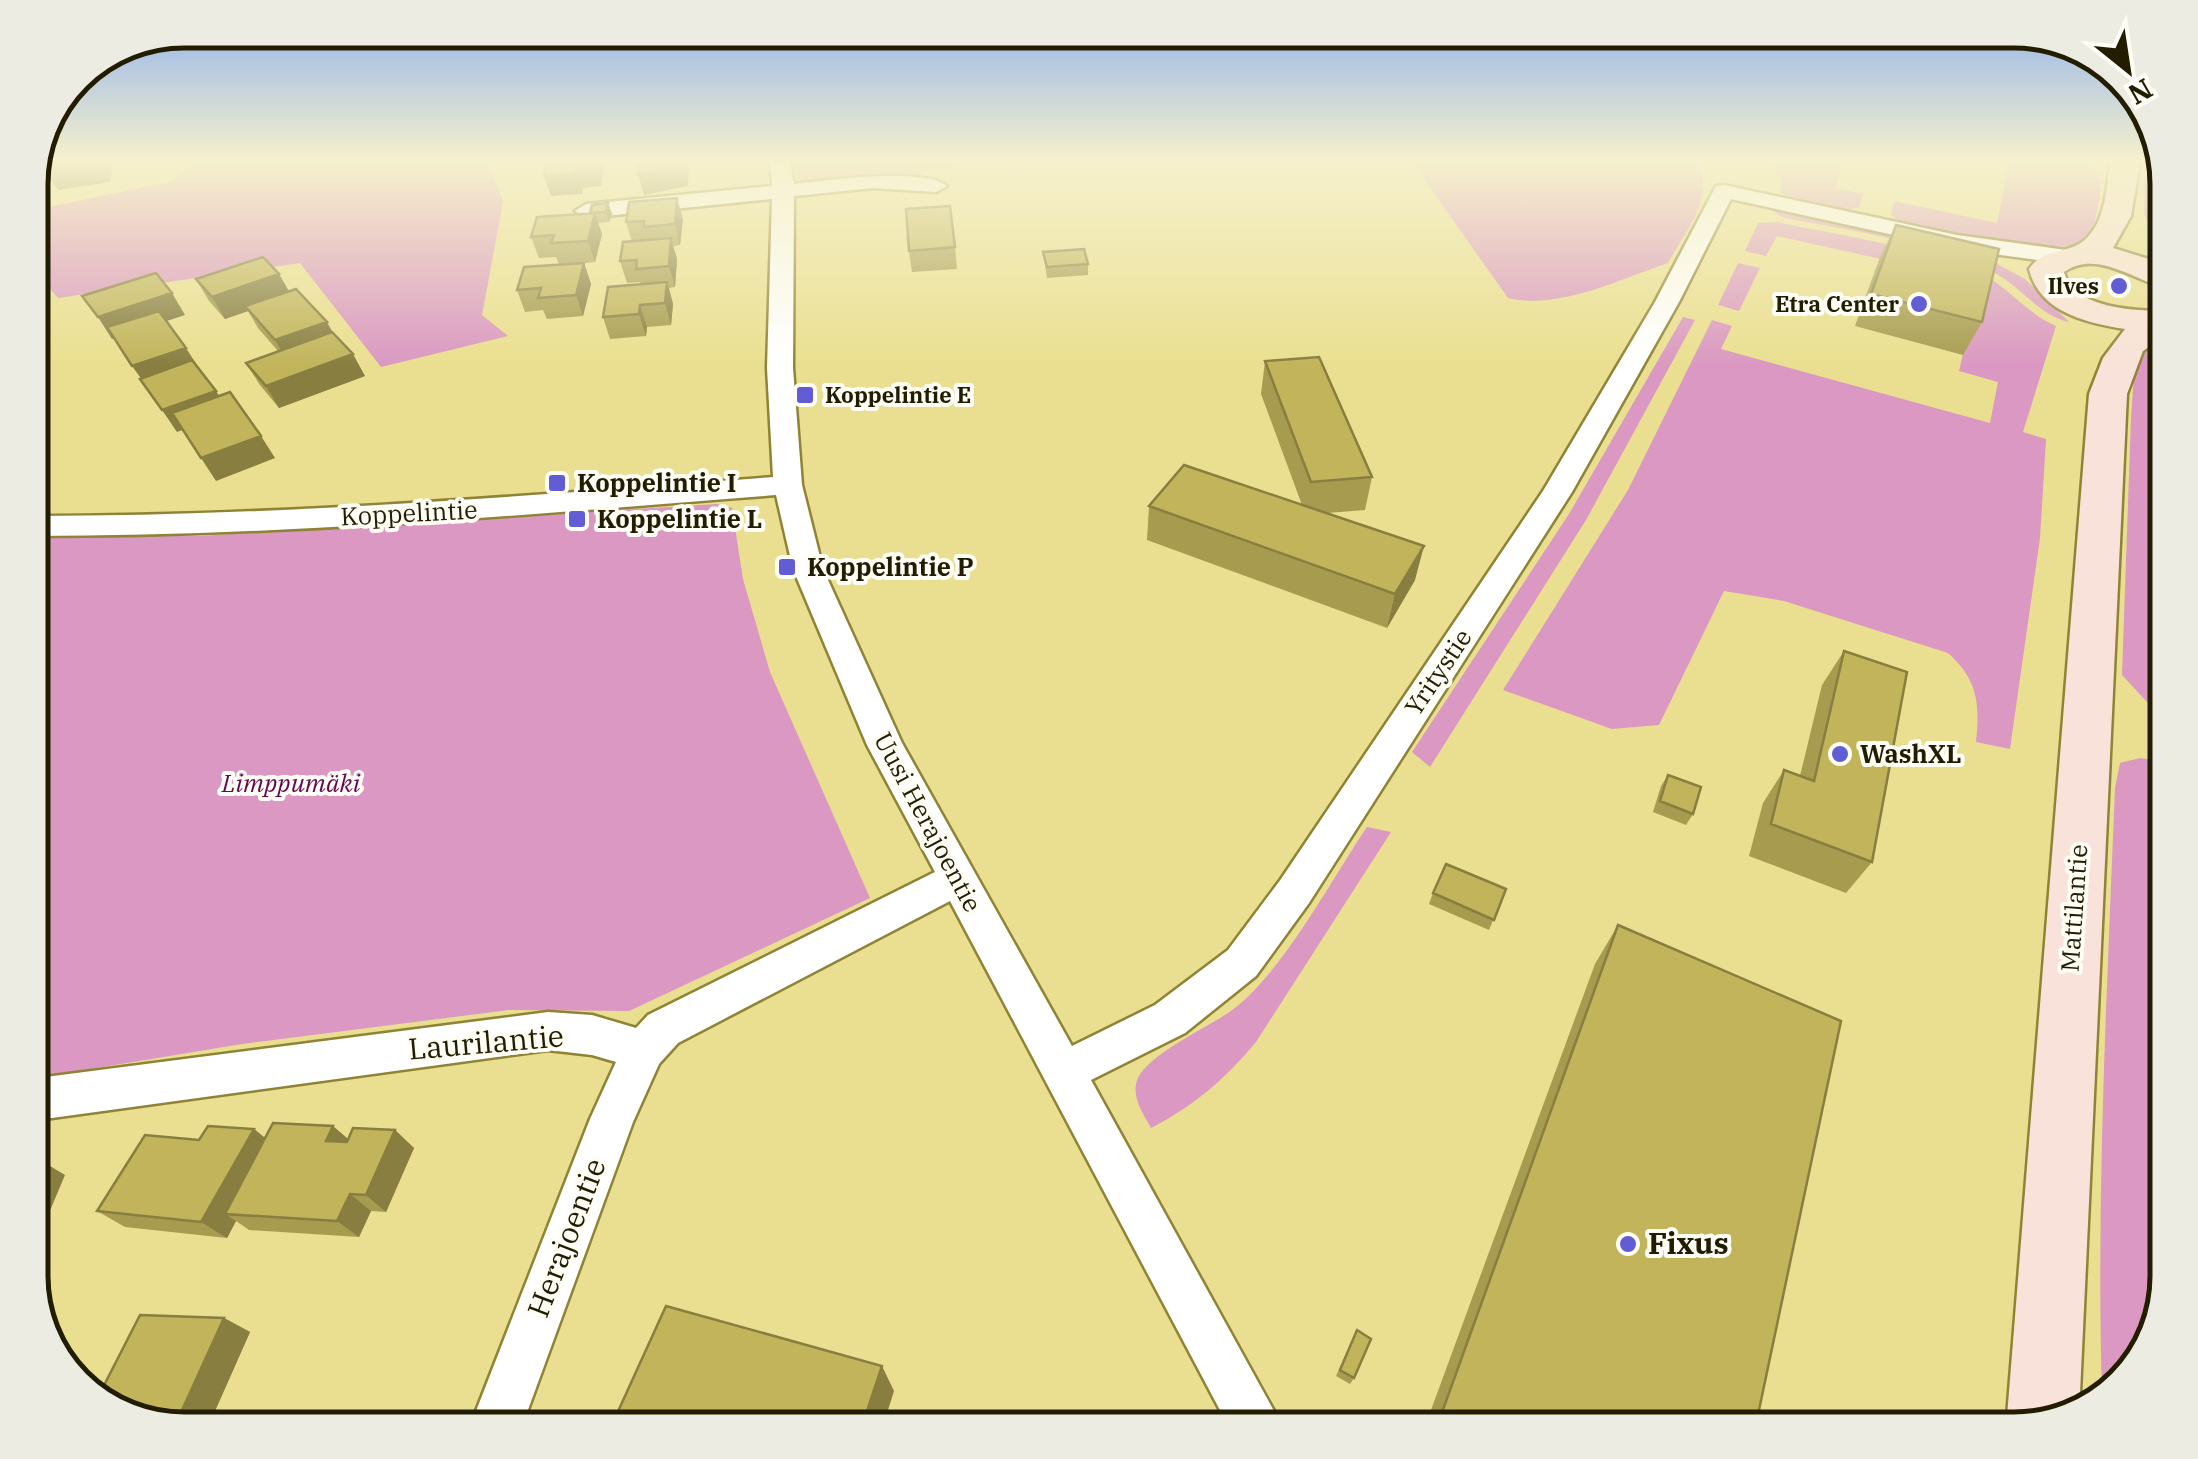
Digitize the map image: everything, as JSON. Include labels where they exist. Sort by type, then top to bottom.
[{"type":"street","name":"Uusi Herajoentie","points":[[780,230],[780,368],[788,485],[808,569],[885,745],[1249,1412]]},
{"type":"street","name":"Yritystie","points":[[1065,1072],[1170,1020],[1242,963],[1295,891],[1557,492],[1667,302],[1697,230]]},
{"type":"street","points":[[1913,230],[2064,272],[2118,318],[2150,321]]},
{"type":"street","points":[[2064,272],[2107,240],[2110,230]]},
{"type":"street","points":[[2064,272],[2122,261],[2150,271]]},
{"type":"street","name":"Mattilantie","points":[[2064,272],[2108,394]]},
{"type":"street","name":"Mattilantie","points":[[2041,1408],[2108,394],[2128,342],[2150,328]]},
{"type":"street","name":"Koppelintie","points":[[48,526],[176,526],[459,511],[788,485]]},
{"type":"street","points":[[644,1050],[663,1029],[956,879]]},
{"type":"street","name":"Laurilantie","points":[[48,1098],[548,1031],[592,1036],[644,1050]]},
{"type":"street","name":"Herajoentie","points":[[501,1412],[612,1119],[644,1050]]},
{"type":"green space","points":[[48,230],[498,230],[482,315],[508,336],[381,367],[300,263],[58,298],[48,287]]},
{"type":"green space","points":[[1460,230],[1687,230],[1668,263],[1568,296],[1528,301],[1508,298]]},
{"type":"green space","points":[[1755,230],[1816,230],[1902,248],[1974,270],[2056,326],[2023,432],[2046,439],[2040,538],[2010,749],[1976,742],[1975,693],[1966,673],[1948,653],[1784,601],[1724,591],[1659,725],[1612,729],[1503,690],[1628,490],[1712,320],[1732,326],[1721,349],[1990,423],[1998,382],[1959,371],[1980,281],[1777,236],[1766,256],[1745,251]]},
{"type":"green space","points":[[1849,230],[1865,230],[1990,260],[2025,279],[2069,322],[2048,313],[1993,272],[1891,239]]},
{"type":"green space","points":[[1933,230],[2093,230],[2076,244],[2054,248],[2028,248]]},
{"type":"green space","points":[[1738,263],[1760,268],[1739,311],[1718,305]]},
{"type":"green space","points":[[1683,317],[1695,320],[1586,520],[1430,767],[1412,752],[1569,514]]},
{"type":"green space","points":[[2141,349],[2150,351],[2150,704],[2122,675],[2135,360]]},
{"type":"green space","name":"Limppumäki","points":[[717,504],[732,508],[743,579],[770,672],[870,898],[629,1011],[509,1010],[242,1044],[48,1076],[48,534],[200,536]]},
{"type":"green space","points":[[2150,759],[2150,1275],[2140,1327],[2128,1351],[2102,1380],[2101,1168],[2115,788],[2120,763]]},
{"type":"green space","points":[[1367,827],[1391,832],[1256,1042],[1208,1091],[1151,1128],[1138,1104],[1136,1091],[1144,1069],[1250,995],[1305,925]]},
{"type":"building","points":[[533,230],[591,230],[588,241],[551,243],[554,235],[531,237]]},
{"type":"building","points":[[908,230],[953,230],[955,247],[909,251]]},
{"type":"building","points":[[1894,230],[1918,230],[1999,249],[1982,322],[1871,294]]},
{"type":"building","points":[[671,238],[669,266],[636,269],[637,260],[620,261],[623,242]]},
{"type":"building","points":[[1084,249],[1088,264],[1047,267],[1043,252]]},
{"type":"building","points":[[263,257],[279,274],[212,297],[196,279]]},
{"type":"building","points":[[584,263],[576,295],[538,298],[541,288],[517,290],[524,267]]},
{"type":"building","points":[[156,273],[172,293],[98,317],[82,296]]},
{"type":"building","points":[[667,282],[665,303],[640,305],[639,314],[603,317],[608,287]]},
{"type":"building","points":[[296,289],[327,322],[275,340],[245,306]]},
{"type":"building","points":[[159,311],[186,348],[132,366],[107,327]]},
{"type":"building","points":[[332,332],[353,354],[266,386],[246,363]]},
{"type":"building","points":[[1319,357],[1372,477],[1311,482],[1265,361]]},
{"type":"building","points":[[192,360],[216,391],[162,410],[140,379]]},
{"type":"building","points":[[230,392],[261,436],[201,458],[172,413]]},
{"type":"building","points":[[1184,465],[1424,546],[1395,594],[1149,506]]},
{"type":"building","points":[[1844,651],[1907,672],[1872,862],[1771,824],[1784,770],[1814,781]]},
{"type":"building","points":[[1668,775],[1701,787],[1693,814],[1660,801]]},
{"type":"building","points":[[1446,864],[1506,889],[1494,920],[1433,893]]},
{"type":"building","name":"Fixus","points":[[1618,925],[1841,1021],[1759,1412],[1442,1412]]},
{"type":"building","points":[[273,1123],[333,1126],[326,1141],[347,1142],[353,1128],[395,1130],[366,1195],[350,1194],[337,1221],[225,1214]]},
{"type":"building","points":[[208,1126],[254,1129],[201,1222],[97,1211],[145,1135],[199,1140]]},
{"type":"building","points":[[666,1306],[882,1366],[867,1412],[618,1412]]},
{"type":"building","points":[[140,1315],[224,1318],[181,1412],[149,1407],[104,1386]]},
{"type":"building","points":[[1357,1330],[1371,1339],[1354,1378],[1340,1370]]},
{"type":"place","name":"Ilves","points":[[2119,286]]},
{"type":"place","name":"Etra Center","points":[[1919,304]]},
{"type":"place","name":"Koppelintie E","points":[[805,395]]},
{"type":"place","name":"Koppelintie I","points":[[557,483]]},
{"type":"place","name":"Koppelintie L","points":[[577,519]]},
{"type":"place","name":"Koppelintie P","points":[[787,567]]},
{"type":"place","name":"WashXL","points":[[1840,754]]},
{"type":"place","name":"Fixus","points":[[1628,1244]]}]
